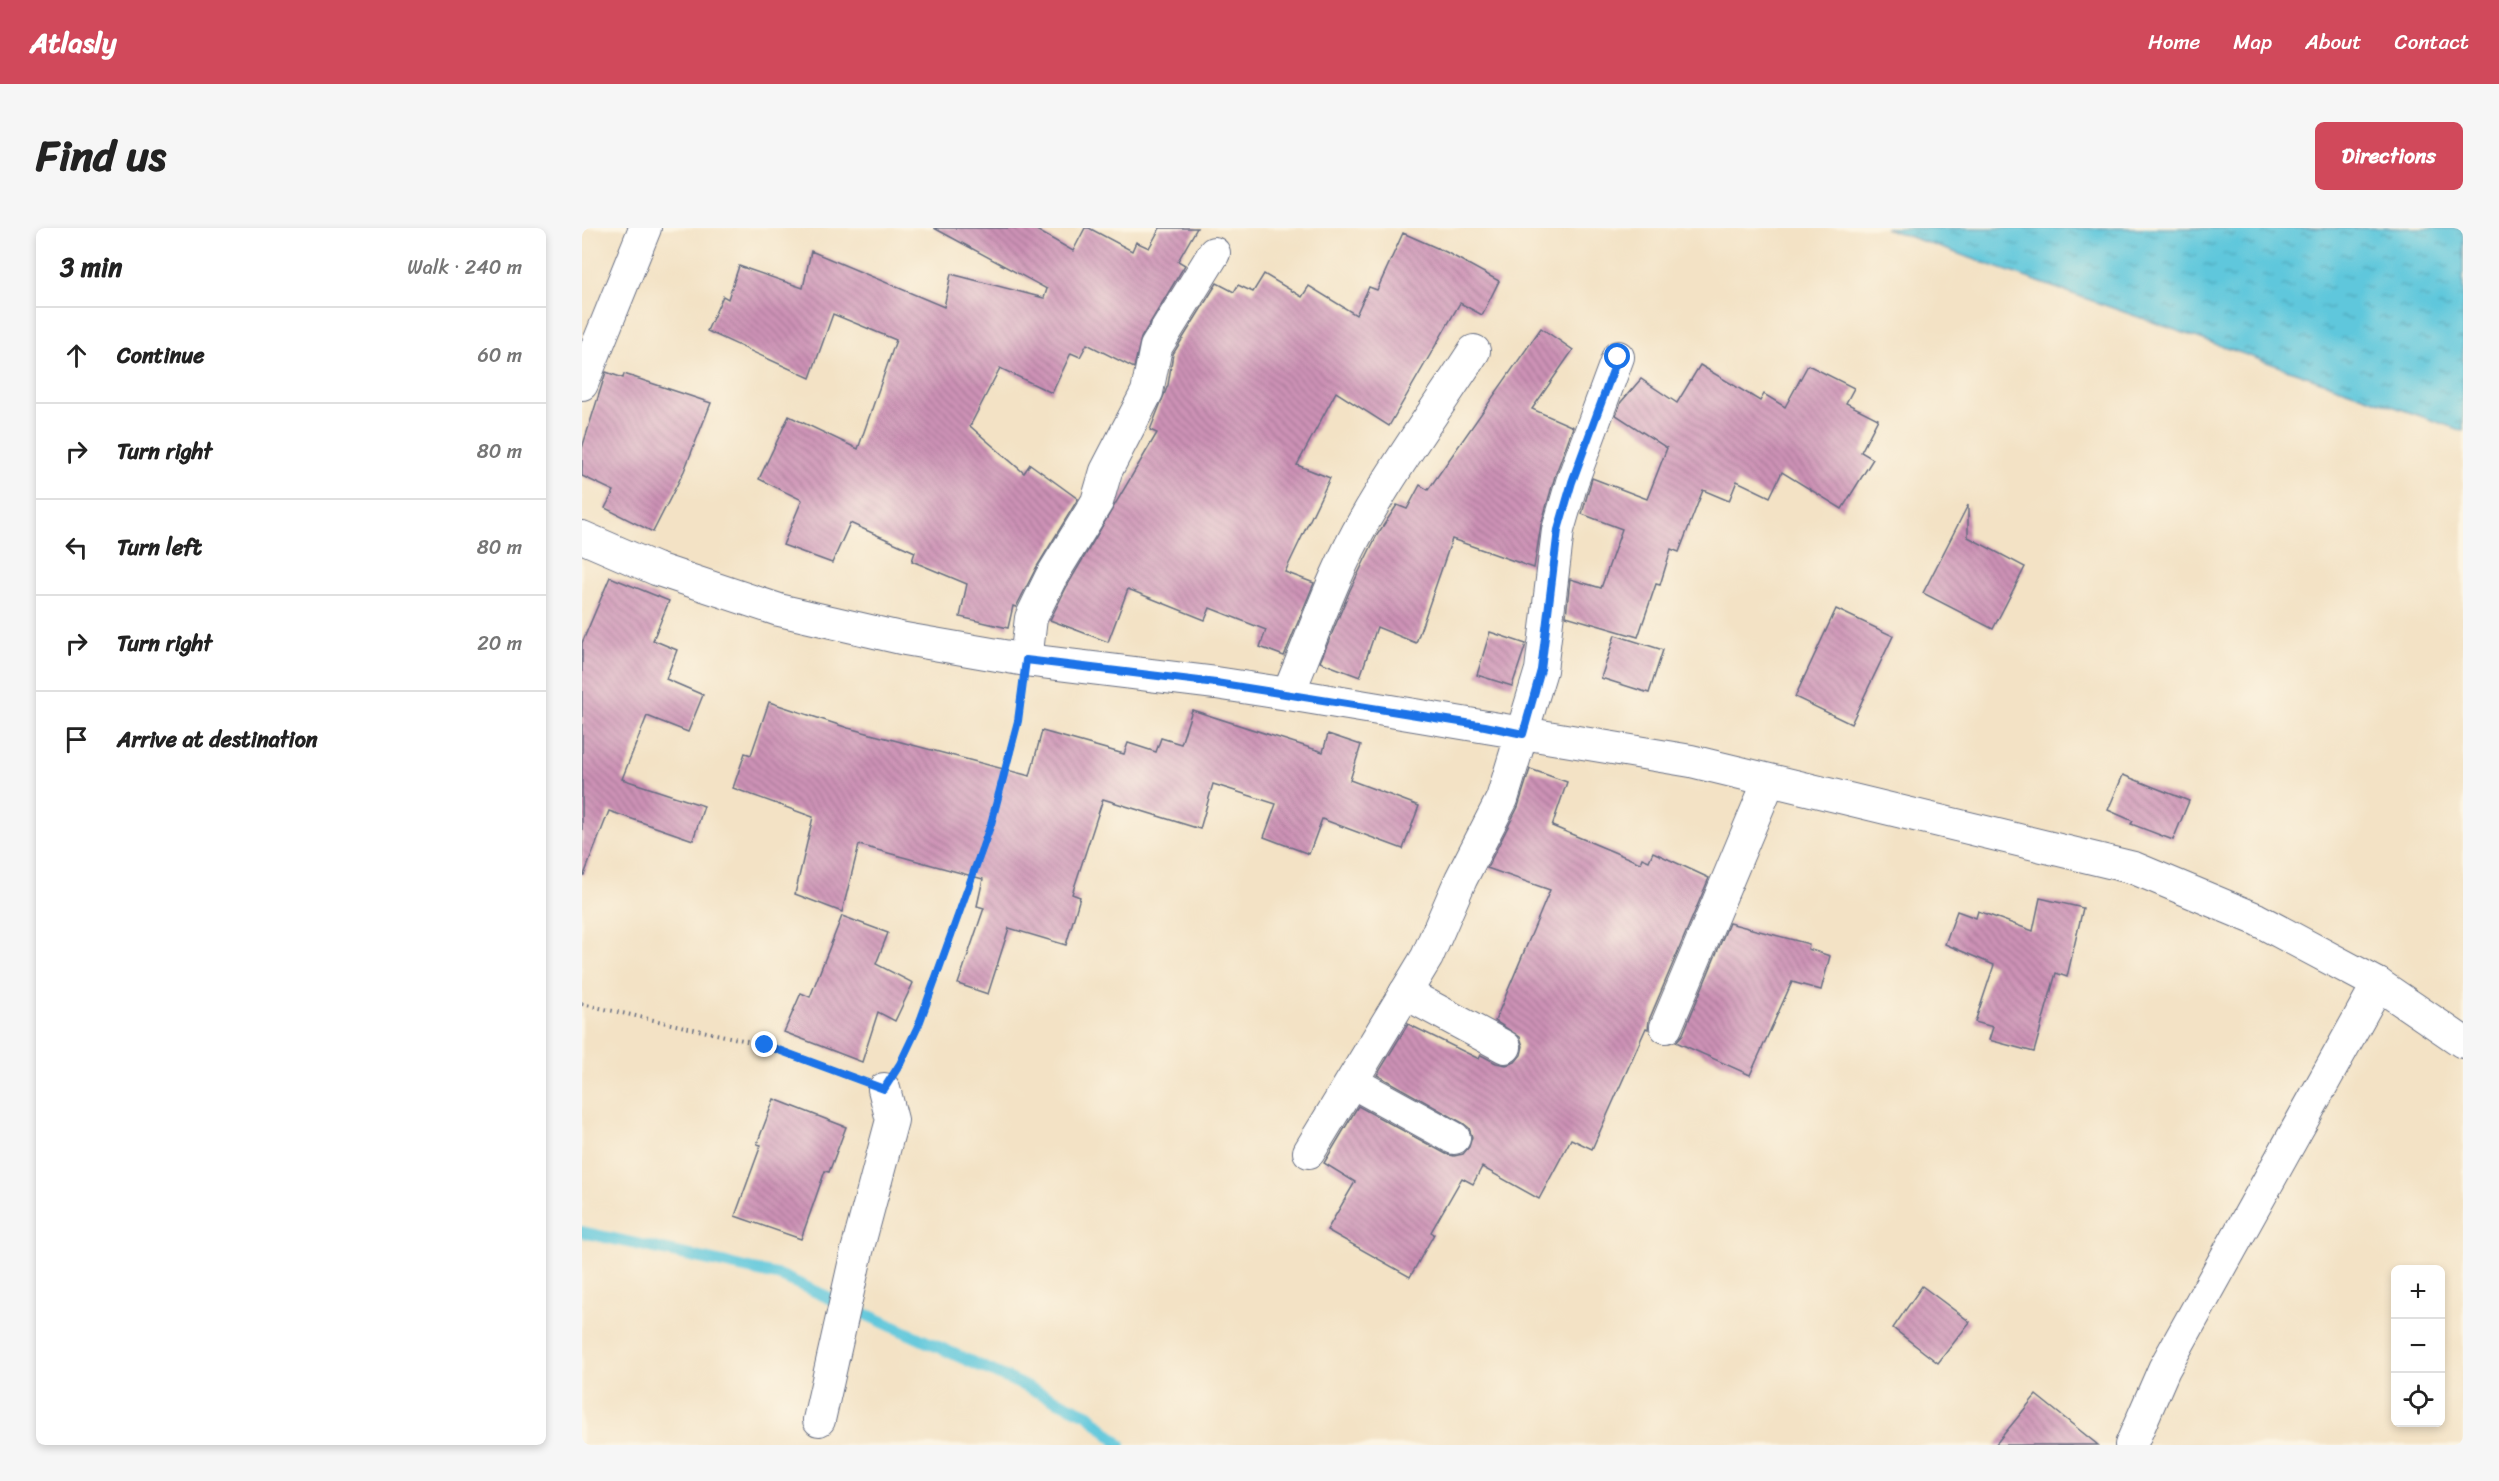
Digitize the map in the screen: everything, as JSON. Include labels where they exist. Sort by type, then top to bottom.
[{"type":"street","points":[[582,384],[645,228]]},
{"type":"street","points":[[1026,660],[1030,618],[1051,577],[1097,502],[1106,471],[1147,392],[1156,347],[1214,253]]},
{"type":"street","points":[[1288,694],[1335,580],[1364,520],[1400,461],[1474,351]]},
{"type":"street","points":[[1309,1152],[1427,957],[1461,879],[1502,799],[1541,670],[1558,530],[1572,482],[1618,357]]},
{"type":"street","points":[[582,537],[656,569],[778,610],[905,639],[1026,660],[1288,694],[1691,761],[2134,868],[2256,919],[2378,984],[2463,1042]]},
{"type":"street","points":[[1666,1027],[1770,781]]},
{"type":"street","points":[[2131,1445],[2164,1369],[2378,984]]},
{"type":"street","points":[[1405,993],[1505,1047]]},
{"type":"street","points":[[1352,1082],[1454,1138]]},
{"type":"street","points":[[819,1420],[851,1275],[892,1120],[884,1089]]},
{"type":"path","points":[[582,1004],[765,1045],[884,1089],[900,1064],[919,1024],[991,824],[1018,721],[1026,660]]},
{"type":"water","points":[[1885,228],[2463,228],[2463,431]]},
{"type":"building","points":[[934,228],[1033,228],[1073,251],[1085,228],[1089,228],[1132,251],[1136,242],[1149,248],[1160,228],[1197,228],[1178,261],[1185,265],[1141,338],[1134,368],[1087,344],[1080,357],[1071,353],[1052,393],[1000,368],[970,426],[1024,473],[1030,464],[1078,499],[1036,568],[1016,607],[1013,606],[1008,628],[960,617],[967,584],[912,561],[915,552],[850,523],[832,563],[783,545],[802,500],[759,479],[789,416],[858,449],[896,340],[833,314],[810,378],[707,331],[723,296],[728,299],[739,266],[803,288],[811,251],[944,307],[951,274],[1044,298],[1047,289]]},
{"type":"building","points":[[1403,233],[1446,252],[1499,281],[1482,315],[1460,303],[1389,426],[1336,392],[1297,465],[1330,478],[1285,572],[1314,583],[1284,656],[1260,647],[1266,630],[1210,608],[1205,620],[1128,589],[1108,642],[1050,620],[1067,586],[1157,433],[1150,430],[1168,385],[1173,354],[1217,283],[1234,292],[1238,285],[1253,292],[1264,274],[1302,297],[1309,286],[1356,315],[1369,287],[1377,290]]},
{"type":"building","points":[[1541,328],[1573,350],[1532,409],[1573,427],[1555,476],[1541,525],[1534,568],[1452,539],[1416,643],[1377,627],[1360,677],[1320,662],[1350,590],[1377,535],[1397,505],[1407,509],[1420,485],[1428,490]]},
{"type":"building","points":[[1700,365],[1760,401],[1764,394],[1785,407],[1808,365],[1854,388],[1846,403],[1878,419],[1861,452],[1873,459],[1842,509],[1782,472],[1770,497],[1737,481],[1729,501],[1703,490],[1679,552],[1671,549],[1660,585],[1656,584],[1638,637],[1566,616],[1570,579],[1601,588],[1622,529],[1582,514],[1592,478],[1647,499],[1667,448],[1616,415],[1621,402],[1641,379],[1677,403]]},
{"type":"building","points":[[606,372],[623,378],[624,374],[711,403],[684,471],[653,532],[605,508],[614,491],[582,476],[582,448]]},
{"type":"building","points":[[1968,505],[1968,537],[2025,567],[1993,629],[1923,593]]},
{"type":"building","points":[[610,577],[669,601],[653,640],[677,650],[666,679],[703,695],[688,732],[647,716],[622,779],[704,806],[693,840],[609,811],[584,875],[582,875],[582,643]]},
{"type":"building","points":[[1836,609],[1893,636],[1851,724],[1795,697]]},
{"type":"building","points":[[1490,632],[1526,644],[1512,686],[1477,675]]},
{"type":"building","points":[[1615,635],[1663,650],[1649,693],[1601,678]]},
{"type":"building","points":[[769,702],[848,728],[1030,776],[1042,731],[1124,754],[1128,743],[1156,752],[1161,738],[1181,744],[1192,710],[1323,752],[1328,734],[1361,745],[1350,780],[1419,806],[1403,849],[1322,819],[1309,854],[1264,837],[1276,804],[1213,784],[1200,829],[1103,799],[1072,894],[1080,897],[1066,945],[1009,928],[988,994],[958,984],[984,908],[977,906],[983,879],[859,845],[842,912],[795,894],[813,817],[733,788],[745,753],[751,755]]},
{"type":"building","points":[[1530,769],[1567,782],[1552,826],[1640,863],[1642,858],[1649,861],[1653,852],[1709,878],[1649,1020],[1648,1029],[1646,1028],[1592,1149],[1571,1139],[1539,1199],[1482,1167],[1473,1184],[1462,1178],[1431,1232],[1434,1234],[1410,1277],[1327,1230],[1355,1182],[1324,1163],[1358,1106],[1446,1154],[1454,1156],[1463,1154],[1469,1147],[1472,1137],[1469,1128],[1463,1123],[1377,1075],[1408,1024],[1479,1059],[1481,1055],[1496,1063],[1506,1065],[1515,1062],[1521,1055],[1523,1046],[1520,1037],[1495,1021],[1550,890],[1487,868],[1518,807]]},
{"type":"building","points":[[2123,775],[2189,801],[2173,840],[2131,824],[2133,821],[2108,810]]},
{"type":"building","points":[[2040,898],[2083,908],[2067,977],[2056,973],[2034,1052],[1989,1040],[1993,1027],[1975,1022],[1994,965],[1945,944],[1957,911],[1976,918],[1978,911],[2033,931]]},
{"type":"building","points":[[842,916],[888,933],[876,964],[913,983],[895,1021],[878,1012],[862,1062],[784,1032],[801,993],[810,997]]},
{"type":"building","points":[[1729,923],[1809,944],[1808,949],[1830,956],[1821,990],[1792,982],[1750,1075],[1676,1042],[1683,1034]]},
{"type":"building","points":[[774,1099],[846,1127],[829,1172],[825,1171],[801,1239],[735,1216],[761,1145],[757,1144]]},
{"type":"building","points":[[1922,1286],[1970,1322],[1938,1363],[1893,1328]]},
{"type":"building","points":[[2036,1395],[2098,1445],[1995,1445]]},
{"type":"waterway","points":[[582,1232],[781,1276],[1089,1415],[1120,1445]]},
{"type":"route","points":[[765,1045],[884,1089],[900,1064],[919,1024],[991,824],[1018,721],[1026,660],[1216,683],[1523,734],[1541,670],[1558,530],[1572,482],[1618,357]]}]
